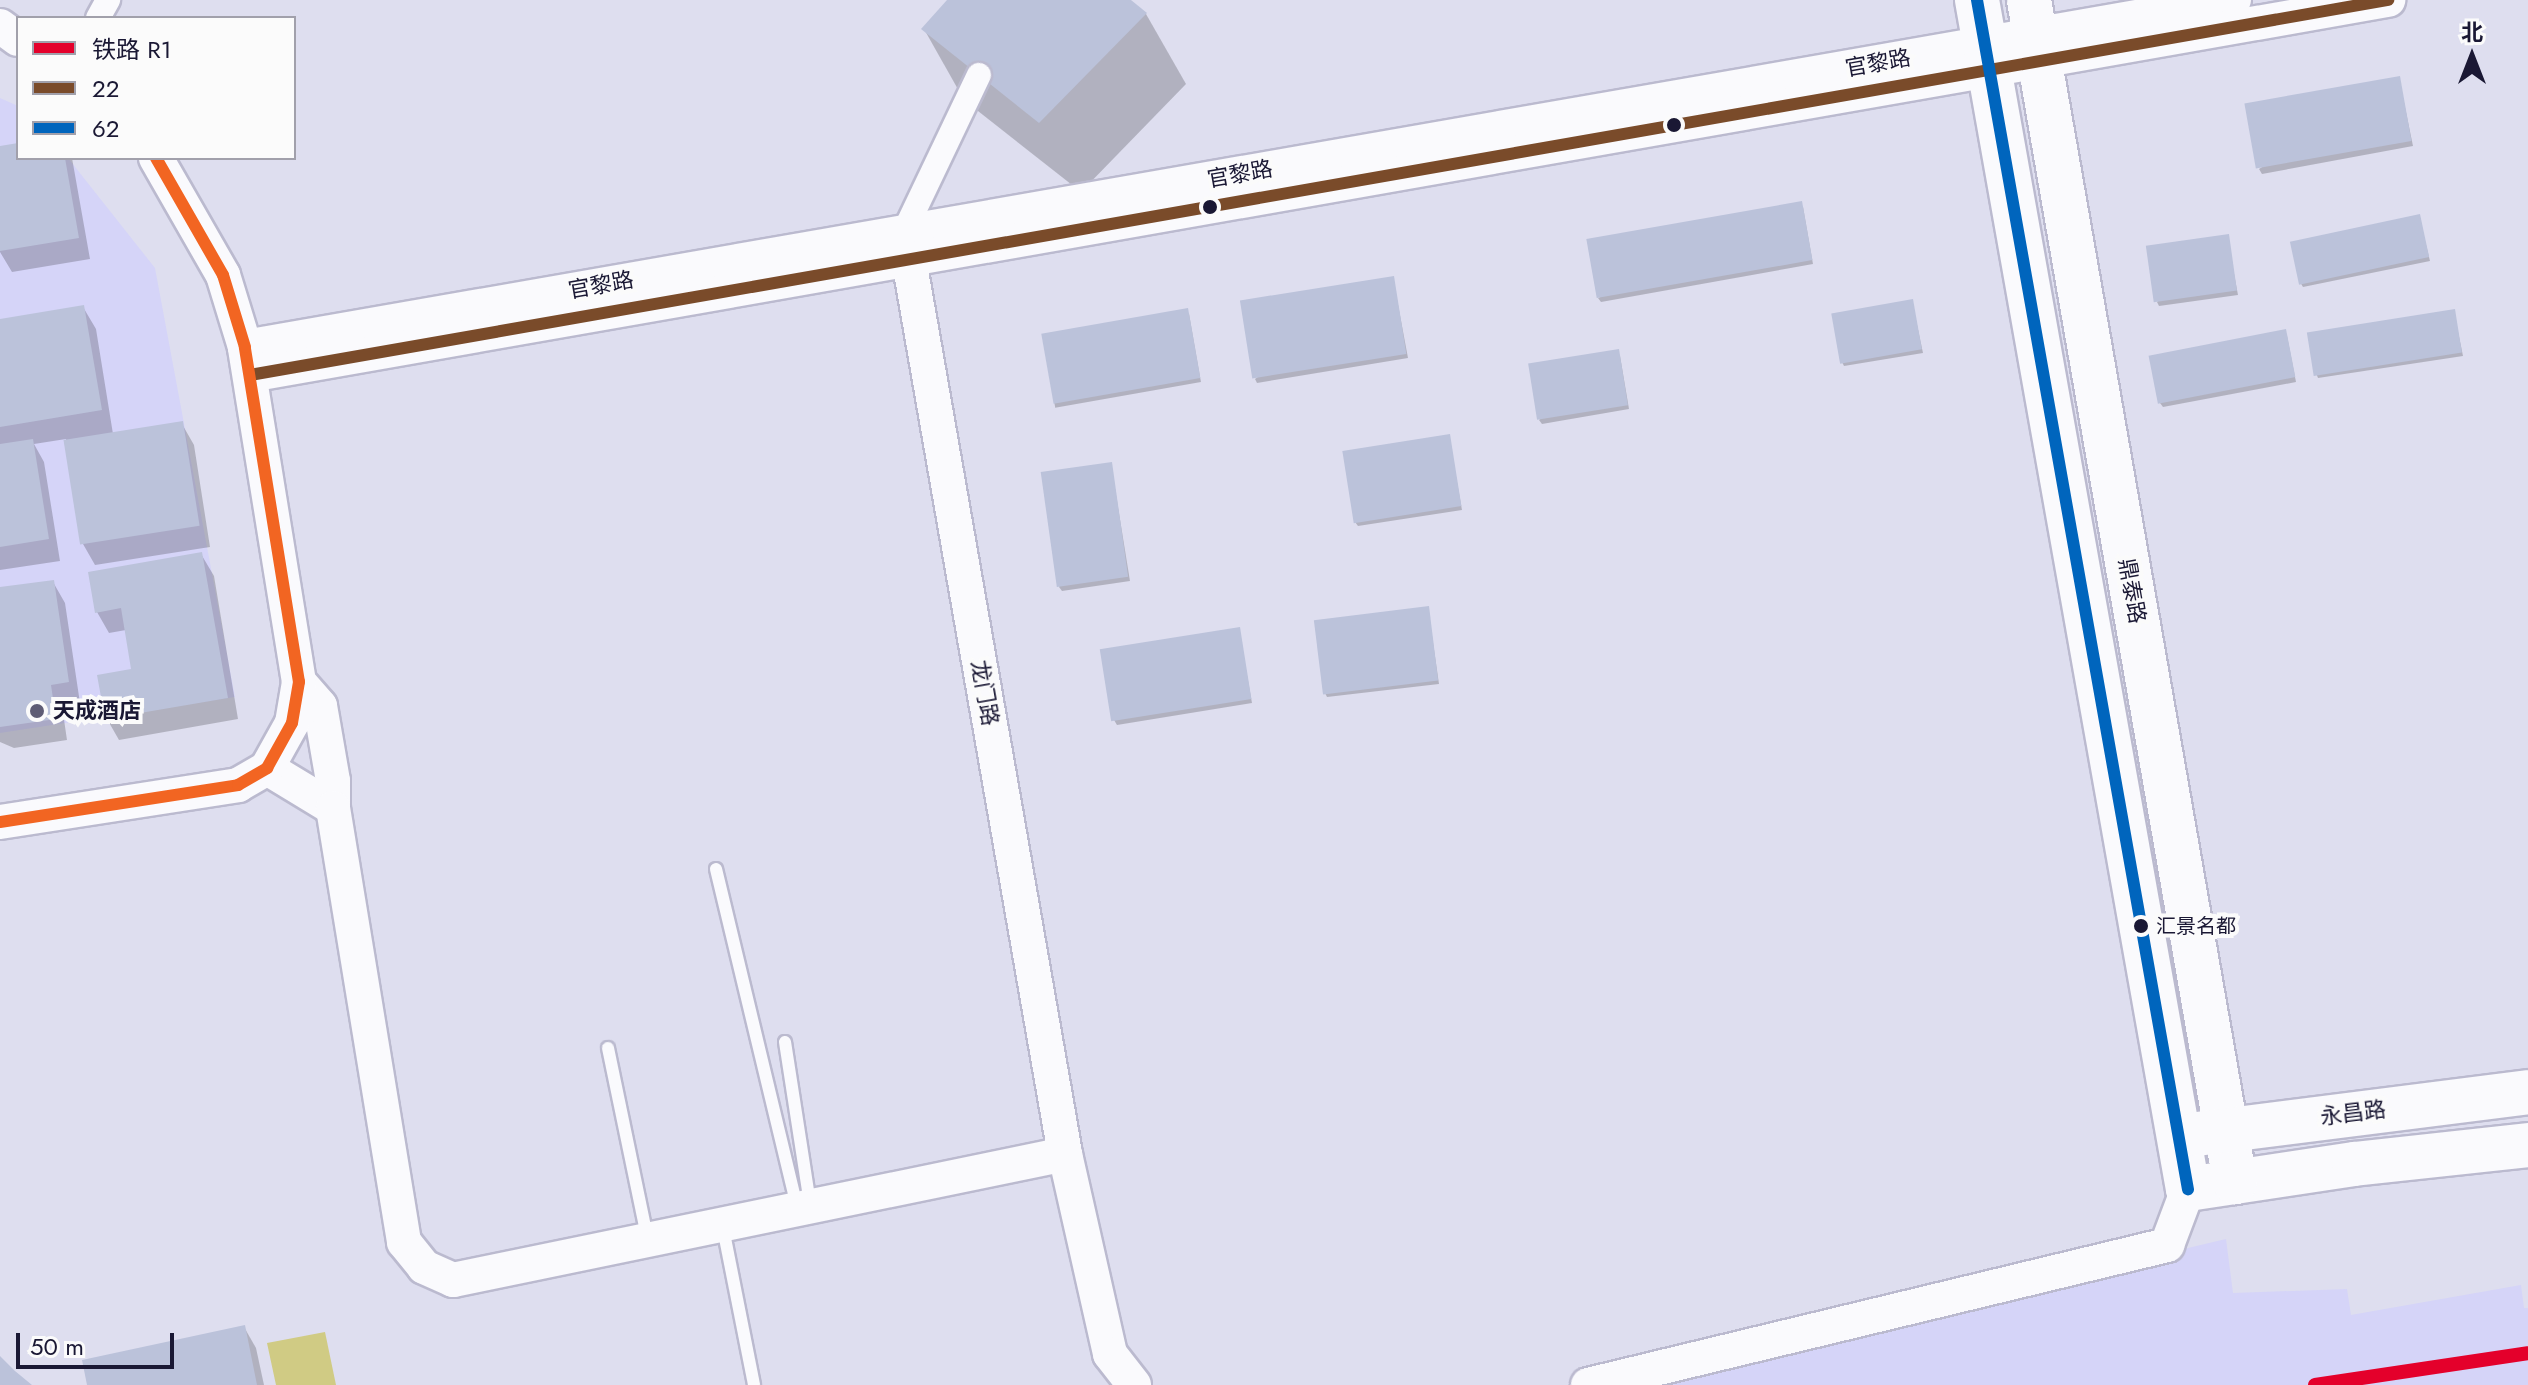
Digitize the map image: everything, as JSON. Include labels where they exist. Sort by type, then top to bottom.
[{"type":"highway","points":[[1977,0],[2188,1189],[2528,1145]]},
{"type":"highway","name":"鼎泰路","points":[[2034,33],[2235,1182]]},
{"type":"highway","name":"永昌路","points":[[2179,1136],[2528,1092]]},
{"type":"main road","name":"官黎路","points":[[247,361],[1987,58],[2034,33],[2234,0]]},
{"type":"main road","name":"官黎路","points":[[2034,33],[2388,0]]},
{"type":"main road","points":[[0,822],[238,785],[267,768],[292,723],[299,682],[247,361],[223,275],[157,160]]},
{"type":"main road","name":"龙门路","points":[[907,246],[1065,1154],[1110,1354],[1134,1385]]},
{"type":"main road","points":[[299,682],[320,706],[333,781],[333,808],[404,1242],[424,1267],[453,1280],[1065,1154]]},
{"type":"main road","points":[[267,768],[333,808]]},
{"type":"main road","points":[[1588,1385],[2167,1245],[2188,1189]]},
{"type":"street","points":[[907,246],[979,75]]},
{"type":"lane","points":[[716,869],[804,1208]]},
{"type":"lane","points":[[785,1042],[804,1208]]},
{"type":"lane","points":[[608,1048],[648,1240]]},
{"type":"lane","points":[[722,1225],[754,1385]]},
{"type":"shaded area","points":[[0,98],[16,105],[16,160],[70,160],[155,268],[235,697],[0,733]]},
{"type":"shaded area","points":[[2226,1239],[2233,1293],[2347,1289],[2351,1315],[2521,1285],[2524,1308],[2528,1308],[2528,1385],[1607,1385]]},
{"type":"shaded area","points":[[325,1332],[336,1385],[276,1385],[267,1343]]},
{"type":"building","points":[[947,0],[1131,0],[1147,13],[1039,123],[921,29]]},
{"type":"building","points":[[2400,76],[2411,141],[2256,168],[2244,103]]},
{"type":"building","points":[[16,143],[16,160],[65,160],[79,238],[0,251],[0,146]]},
{"type":"building","points":[[1802,201],[1812,260],[1597,298],[1586,239]]},
{"type":"building","points":[[2420,214],[2429,257],[2299,285],[2290,242]]},
{"type":"building","points":[[2229,234],[2237,290],[2154,302],[2146,246]]},
{"type":"building","points":[[1394,276],[1406,354],[1252,378],[1240,300]]},
{"type":"building","points":[[1913,299],[1922,349],[1840,364],[1831,313]]},
{"type":"building","points":[[84,305],[102,410],[0,427],[0,319]]},
{"type":"building","points":[[1188,308],[1200,378],[1054,404],[1041,334]]},
{"type":"building","points":[[2455,309],[2462,352],[2314,376],[2307,332]]},
{"type":"building","points":[[2286,329],[2295,377],[2158,404],[2149,356]]},
{"type":"building","points":[[1619,349],[1628,405],[1537,420],[1528,363]]},
{"type":"building","points":[[183,421],[200,526],[80,545],[63,440]]},
{"type":"building","points":[[1450,434],[1461,506],[1354,523],[1342,451]]},
{"type":"building","points":[[33,439],[49,539],[0,547],[0,444]]},
{"type":"building","points":[[1112,462],[1128,577],[1057,587],[1041,472]]},
{"type":"building","points":[[202,552],[228,698],[105,719],[97,675],[131,669],[121,608],[95,613],[88,572]]},
{"type":"building","points":[[54,580],[69,682],[51,685],[56,719],[0,727],[0,587]]},
{"type":"building","points":[[1429,606],[1438,680],[1323,695],[1314,620]]},
{"type":"building","points":[[1240,627],[1251,699],[1111,721],[1100,649]]},
{"type":"building","points":[[245,1325],[257,1385],[87,1385],[82,1360]]},
{"type":"building","points":[[0,1356],[15,1371],[32,1385],[0,1385]]},
{"type":"rail line","name":"R1","points":[[2315,1385],[2528,1353]]},
{"type":"transit line","name":"62","points":[[1977,0],[2188,1189]]},
{"type":"transit line","name":"22","points":[[250,375],[2388,0]]},
{"type":"transit line","points":[[0,822],[238,785],[267,768],[292,723],[299,682],[245,347],[223,275],[157,160]]},
{"type":"place","name":"天成酒店","points":[[37,711]]},
{"type":"place","name":"汇景名都","points":[[2141,926]]}]
